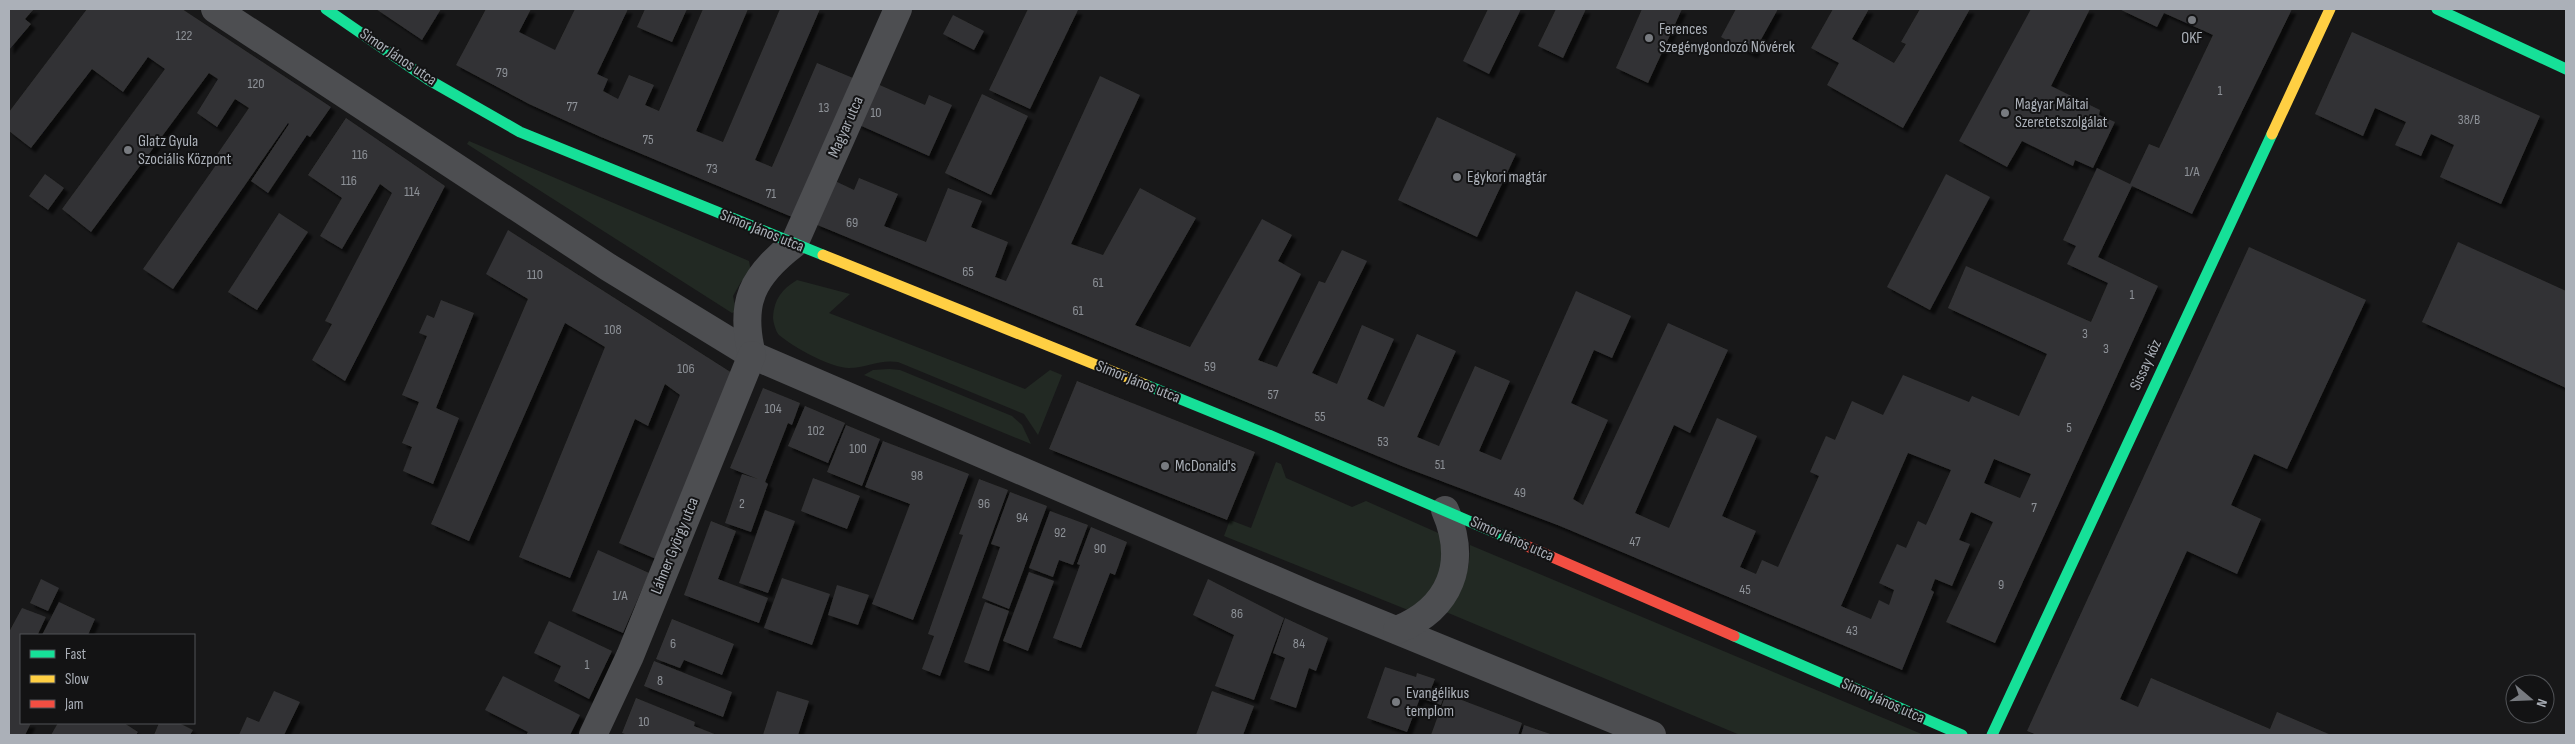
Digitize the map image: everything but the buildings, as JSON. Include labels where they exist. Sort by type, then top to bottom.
[{"type":"street","points":[[215,9],[608,267],[752,355],[1397,630],[1652,735]]},
{"type":"street","name":"Simor János utca","points":[[326,9],[429,80],[520,132],[794,244],[1013,330],[1444,510],[1962,735]]},
{"type":"street","name":"Magyar utca","points":[[794,244],[898,9]]},
{"type":"street","name":"Sissay köz","points":[[1992,735],[2330,9]]},
{"type":"street","points":[[2437,9],[2566,69]]},
{"type":"street","points":[[752,355],[746,334],[746,315],[751,296],[758,280],[772,260],[794,244]]},
{"type":"street","name":"Láhner György utca","points":[[593,735],[630,656],[752,355]]},
{"type":"street","points":[[1397,630],[1428,614],[1439,601],[1449,584],[1455,566],[1455,546],[1452,527],[1444,510]]},
{"type":"shaded area","points":[[469,141],[749,261],[751,272],[741,282],[733,296],[736,311],[732,313],[467,144]]},
{"type":"shaded area","points":[[797,280],[850,294],[829,313],[1025,389],[1050,370],[1062,375],[1038,435],[1024,414],[898,362],[891,361],[855,368],[841,367],[812,356],[785,340],[778,334],[775,327],[773,317],[775,305],[787,287]]},
{"type":"shaded area","points":[[873,370],[900,370],[1012,416],[1022,425],[1031,444],[864,375]]},
{"type":"shaded area","points":[[1276,462],[1281,464],[1286,478],[1352,507],[1366,501],[1445,536],[1439,581],[1413,612],[1224,536],[1230,520],[1251,528]]},
{"type":"shaded area","points":[[1470,545],[1924,735],[1740,735],[1446,612],[1457,597],[1467,573]]},
{"type":"traffic: fast","points":[[326,9],[429,80],[520,132],[823,255]]},
{"type":"traffic: fast","points":[[2437,9],[2566,69]]},
{"type":"traffic: fast","points":[[1992,735],[2272,134]]},
{"type":"traffic: fast","points":[[1146,385],[1276,438],[1522,544]]},
{"type":"traffic: fast","points":[[1734,636],[1962,735]]},
{"type":"traffic: slow","points":[[2272,134],[2330,9]]},
{"type":"traffic: slow","points":[[823,255],[1146,385]]},
{"type":"traffic: jam","points":[[1522,544],[1734,636]]},
{"type":"place","name":"OKF","points":[[2192,20]]},
{"type":"place","name":"Ferences Szegénygondozó Nővérek","points":[[1649,38]]},
{"type":"place","name":"Magyar Máltai Szeretetszolgálat","points":[[2005,113]]},
{"type":"place","name":"Glatz Gyula Szociális Központ","points":[[128,150]]},
{"type":"place","name":"Egykori magtár","points":[[1457,177]]},
{"type":"place","name":"McDonald's","points":[[1165,466]]},
{"type":"place","name":"Evangélikus templom","points":[[1396,702]]}]
